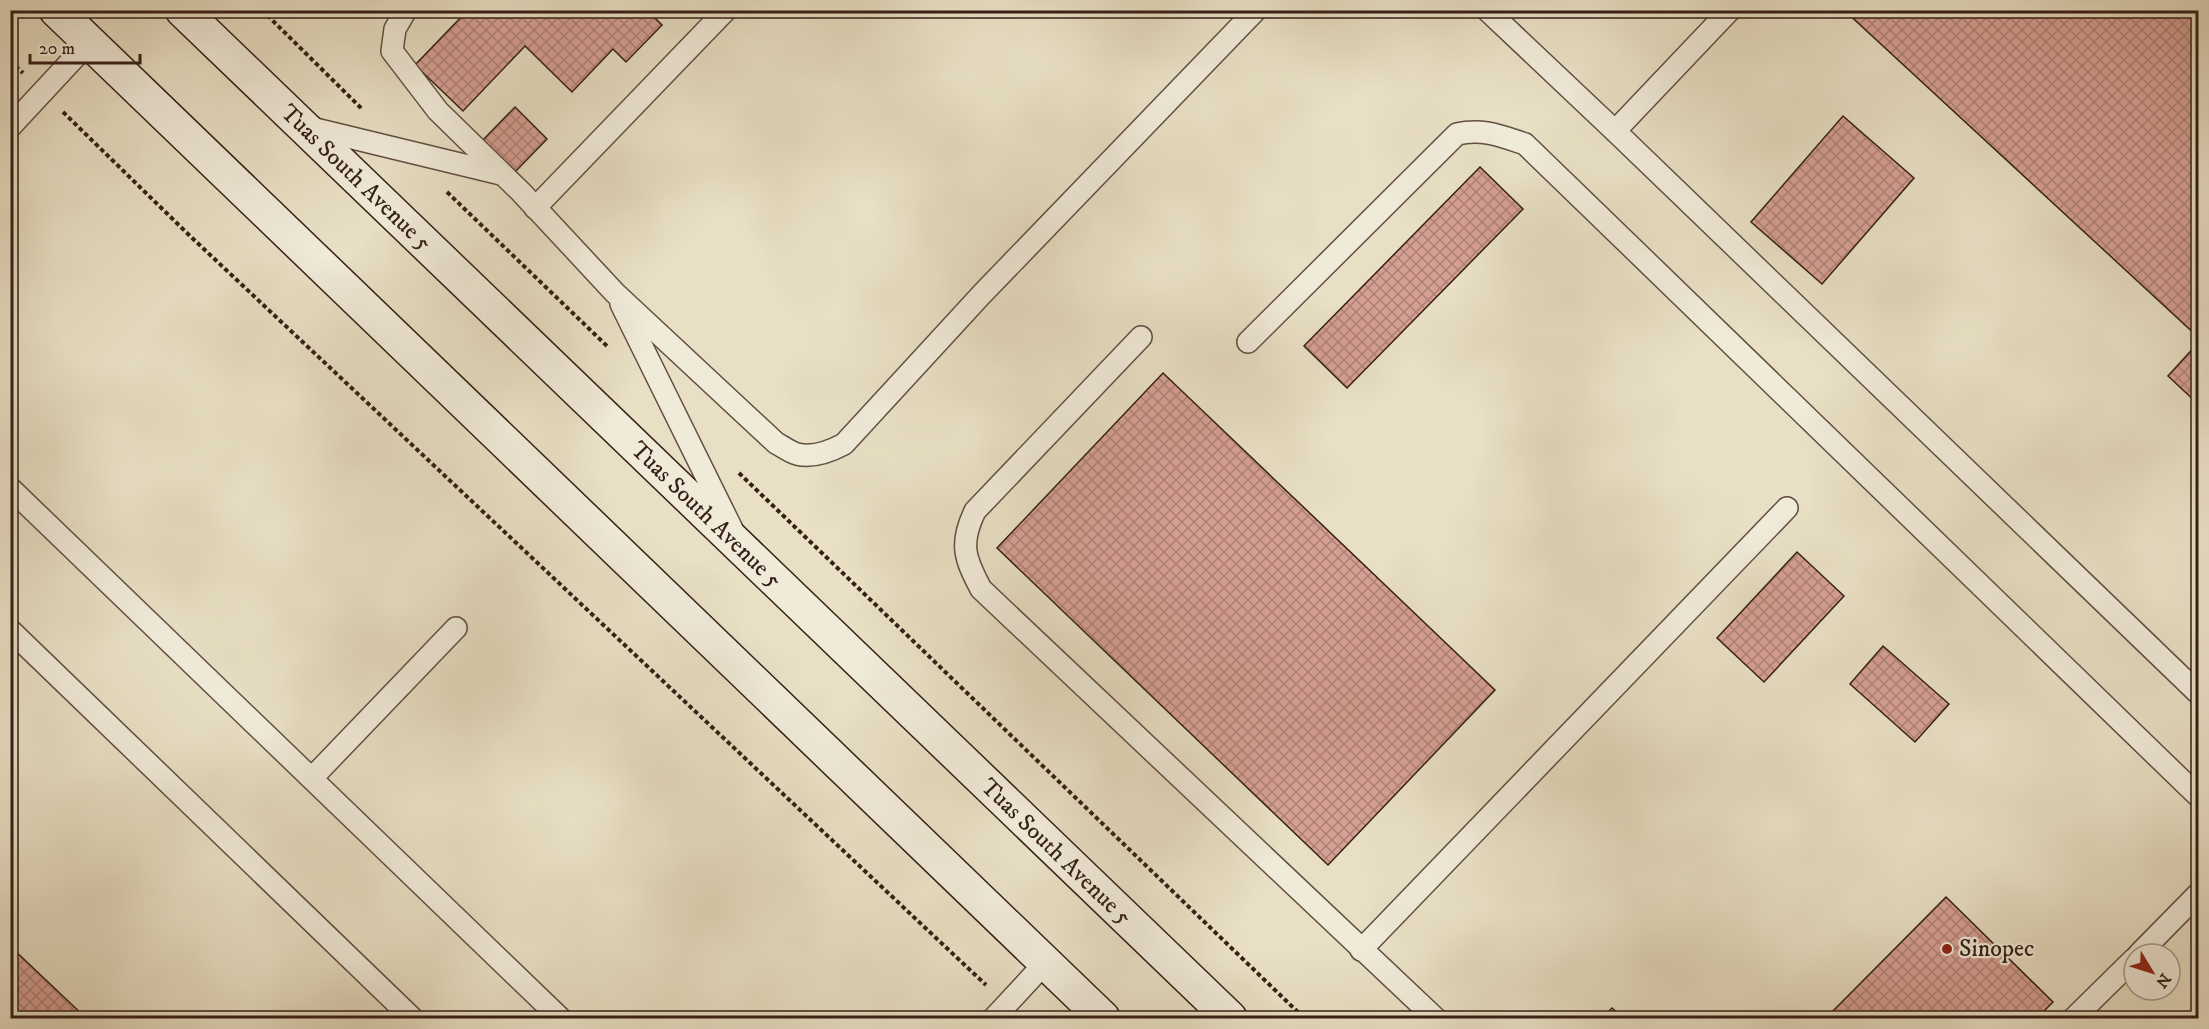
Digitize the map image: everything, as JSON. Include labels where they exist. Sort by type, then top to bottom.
[{"type":"street","points":[[56,10],[1102,1018]]},
{"type":"street","name":"Tuas South Avenue 5","points":[[183,10],[1230,1018]]},
{"type":"lane","points":[[406,10],[395,29],[392,51],[438,111],[503,174],[615,293],[776,443],[798,454],[832,451],[844,444],[982,294],[1256,10]]},
{"type":"lane","points":[[535,208],[726,10]]},
{"type":"lane","points":[[1486,10],[1615,130],[2199,693]]},
{"type":"lane","points":[[1615,130],[1730,10]]},
{"type":"lane","points":[[10,127],[89,42]]},
{"type":"lane","points":[[301,125],[503,174]]},
{"type":"lane","points":[[1248,342],[1457,134],[1473,130],[1525,144],[2199,796]]},
{"type":"lane","points":[[615,293],[742,549]]},
{"type":"lane","points":[[1141,337],[975,511],[969,523],[965,546],[967,562],[981,589],[1435,1018]]},
{"type":"lane","points":[[10,488],[560,1018]]},
{"type":"lane","points":[[1361,950],[1787,508]]},
{"type":"lane","points":[[312,778],[456,628]]},
{"type":"lane","points":[[15,643],[412,1018]]},
{"type":"lane","points":[[2151,942],[2199,894]]},
{"type":"lane","points":[[1001,1012],[1044,964]]},
{"type":"lane","points":[[2074,1018],[2122,971]]},
{"type":"path","points":[[262,10],[363,109]]},
{"type":"path","points":[[10,61],[1001,1012]]},
{"type":"path","points":[[446,191],[614,353]]},
{"type":"path","points":[[732,466],[1304,1018]]},
{"type":"building","points":[[468,10],[647,10],[662,25],[626,62],[613,49],[572,92],[525,46],[463,111],[415,65]]},
{"type":"building","points":[[1844,10],[2198,10],[2198,337]]},
{"type":"building","points":[[515,107],[547,139],[515,172],[483,140]]},
{"type":"building","points":[[1843,116],[1914,178],[1822,284],[1751,222]]},
{"type":"building","points":[[1480,167],[1523,209],[1347,388],[1304,346]]},
{"type":"building","points":[[2198,343],[2198,404],[2168,376]]},
{"type":"building","points":[[1163,373],[1495,690],[1328,865],[997,548]]},
{"type":"building","points":[[1797,552],[1844,596],[1764,682],[1717,638]]},
{"type":"building","points":[[1883,646],[1949,704],[1915,742],[1850,684]]},
{"type":"building","name":"Sinopec","points":[[1946,897],[2053,1002],[2037,1018],[1826,1018]]},
{"type":"building","points":[[10,946],[86,1018],[10,1018]]},
{"type":"building","points":[[1612,1008],[1624,1018],[1602,1018]]},
{"type":"place","name":"Sinopec","points":[[1947,949]]}]
